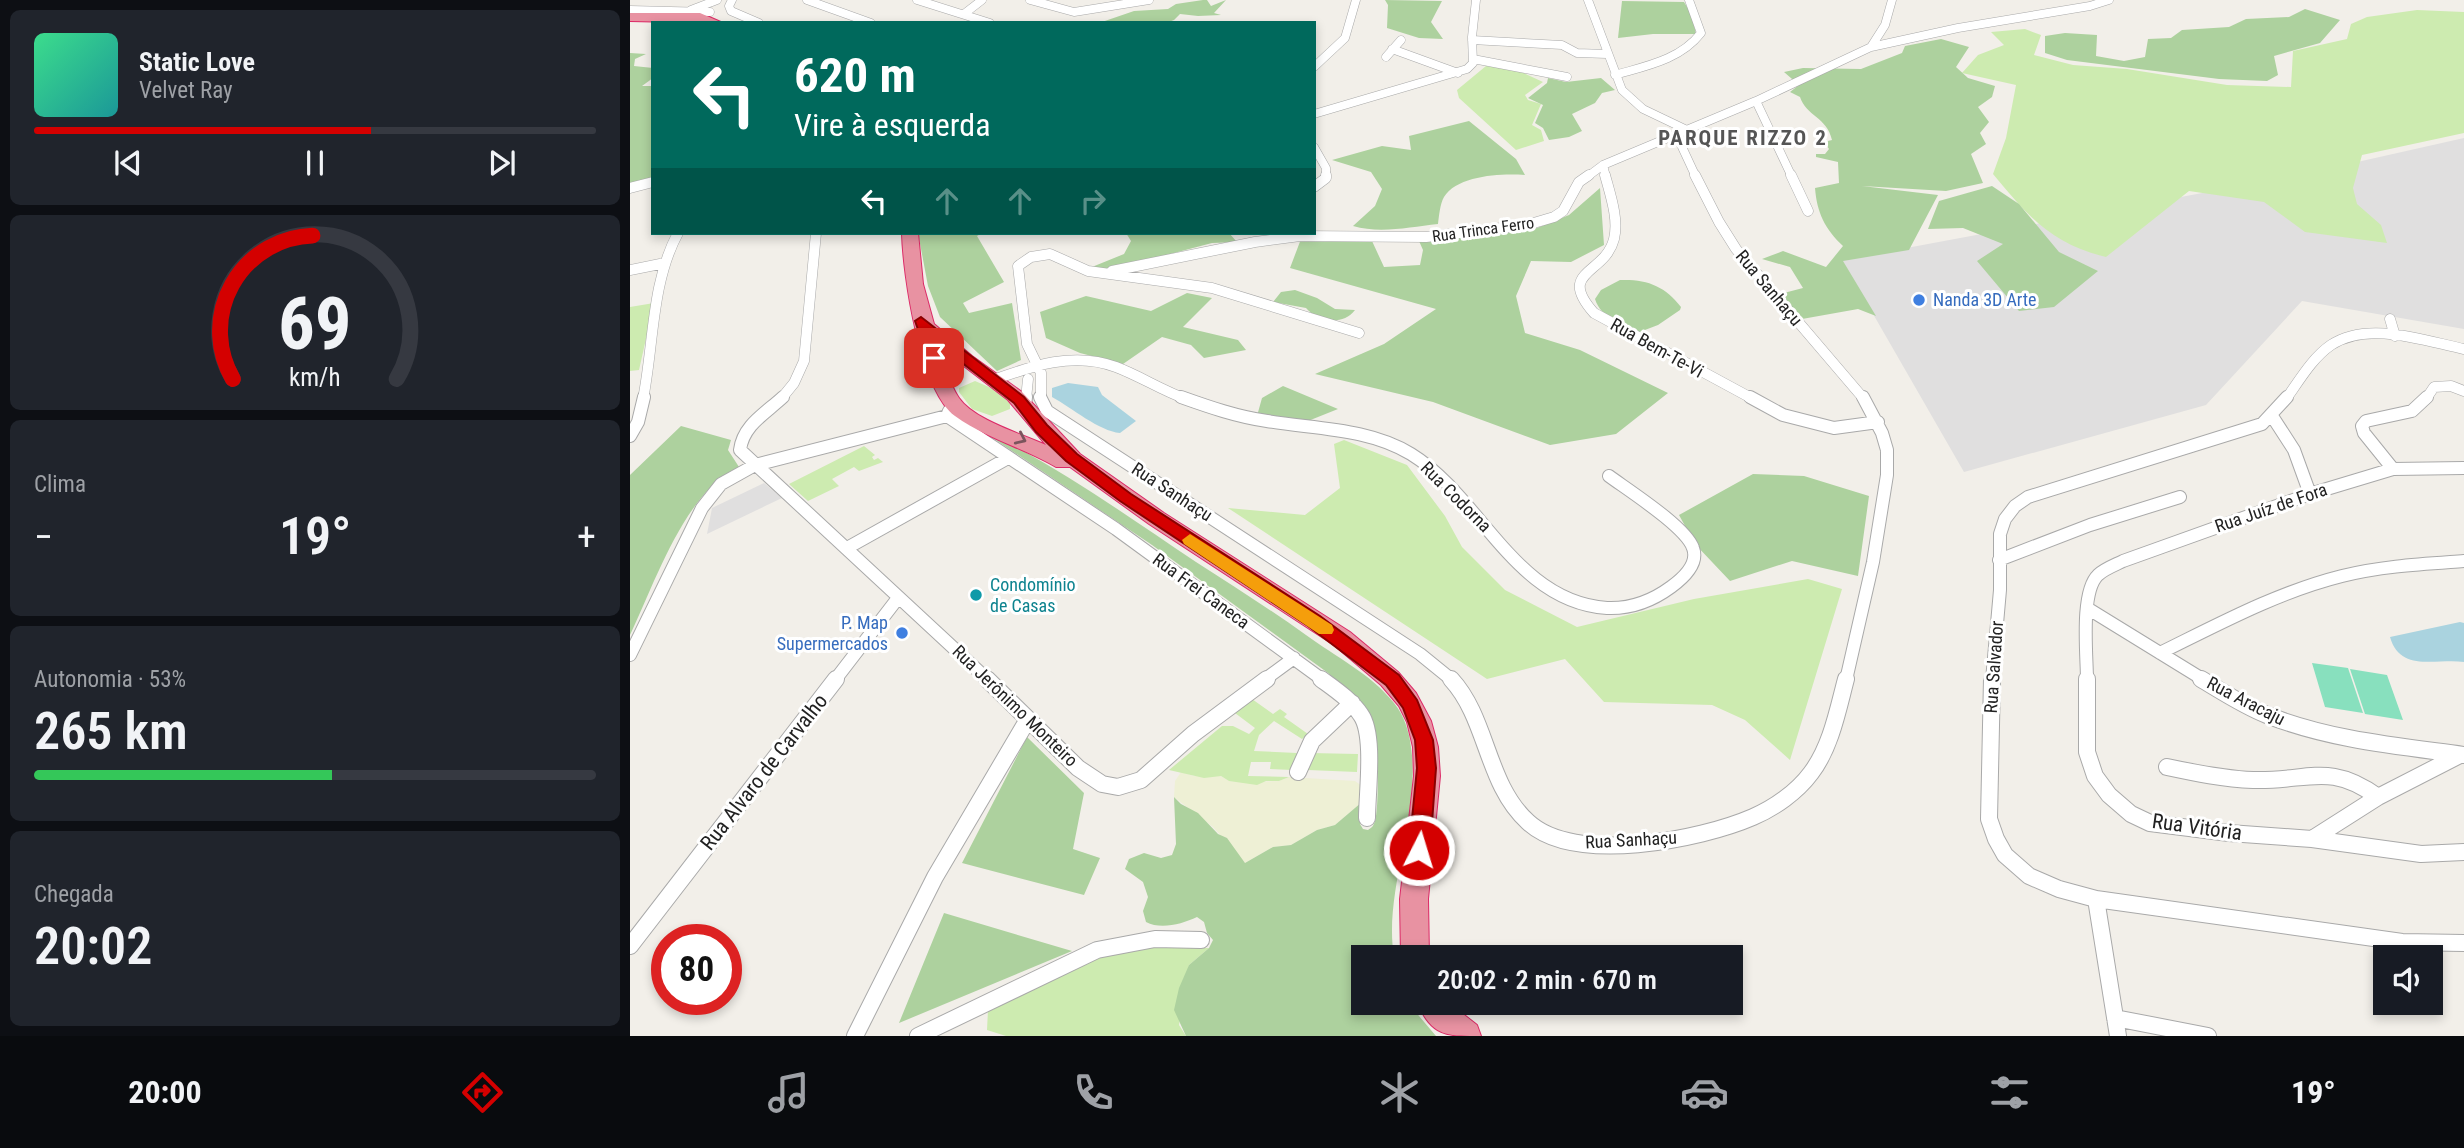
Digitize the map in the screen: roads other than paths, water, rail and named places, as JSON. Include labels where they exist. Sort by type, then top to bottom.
[{"type":"highway","points":[[630,19],[680,17],[711,11]]},
{"type":"highway","points":[[630,19],[651,22]]},
{"type":"highway","points":[[910,235],[910,264],[921,321],[950,406],[1044,450],[1126,498],[1314,621],[1380,669],[1402,691],[1418,720],[1427,768],[1412,917],[1414,945]]},
{"type":"highway","points":[[921,321],[945,344],[1025,407],[1063,450],[1126,498]]},
{"type":"highway","points":[[950,406],[965,380],[996,383],[1015,404],[1004,416]]},
{"type":"highway","points":[[977,420],[1004,416],[1025,407]]},
{"type":"highway","points":[[1440,1015],[1466,1036]]},
{"type":"street","points":[[711,11],[726,0]]},
{"type":"street","points":[[732,0],[729,6],[731,11],[754,21]]},
{"type":"street","points":[[807,0],[865,21]]},
{"type":"street","points":[[964,15],[982,0]]},
{"type":"street","points":[[1030,0],[1043,1],[1074,12],[1149,0]]},
{"type":"street","points":[[1316,65],[1345,38],[1356,0]]},
{"type":"street","points":[[1316,113],[1458,73],[1471,66],[1476,0]]},
{"type":"street","points":[[1588,0],[1615,75],[1630,99],[1643,109],[1687,130]]},
{"type":"street","points":[[1615,75],[1671,56],[1697,41],[1701,33],[1689,0]]},
{"type":"street","name":"Rua Trinca Ferro","points":[[1101,274],[1255,242],[1300,236],[1426,237],[1527,225],[1554,217],[1563,211],[1579,182],[1603,165],[1756,100],[1871,47],[1946,30],[2090,6],[2109,0]]},
{"type":"street","points":[[922,1],[984,21]]},
{"type":"street","points":[[1871,47],[1885,25],[1892,1]]},
{"type":"street","points":[[630,10],[680,17]]},
{"type":"street","points":[[1386,57],[1401,40]]},
{"type":"street","points":[[1472,40],[1562,46],[1575,54],[1607,54]]},
{"type":"street","points":[[1392,50],[1458,73]]},
{"type":"street","points":[[1473,59],[1567,77]]},
{"type":"street","points":[[1756,100],[1808,211]]},
{"type":"street","name":"Rua Sanhaçu","points":[[1101,274],[1077,267],[1050,254],[1031,257],[1018,266],[1030,371],[1041,379],[1039,396],[1046,411],[1420,654],[1447,675],[1463,693],[1509,798],[1526,821],[1543,833],[1571,843],[1606,845],[1694,837],[1745,821],[1786,797],[1813,771],[1826,748],[1859,628],[1888,478],[1887,450],[1878,422],[1847,377],[1755,274],[1733,245],[1676,134]]},
{"type":"street","points":[[1316,152],[1327,172],[1326,178],[1316,186]]},
{"type":"street","name":"Rua Bem-Te-Vi","points":[[1603,165],[1615,236],[1605,257],[1580,279],[1578,290],[1584,304],[1594,313],[1758,404],[1783,415],[1835,428],[1878,422]]},
{"type":"street","points":[[630,188],[651,183]]},
{"type":"street","points":[[630,436],[637,427],[649,374],[665,263],[677,235]]},
{"type":"street","points":[[755,465],[744,457],[740,444],[752,426],[787,393],[804,361],[816,235]]},
{"type":"street","points":[[630,270],[665,263]]},
{"type":"street","points":[[1101,274],[1212,288],[1359,333]]},
{"type":"street","points":[[2390,319],[2395,336]]},
{"type":"street","name":"Rua Salvador","points":[[2464,349],[2395,336],[2354,335],[2332,344],[2272,416],[2249,429],[2028,498],[2015,506],[2005,519],[2000,534],[2000,590],[1990,701],[1989,819],[2005,857],[2024,875],[2047,887],[2096,899],[2402,942],[2464,943]]},
{"type":"street","name":"Rua Codorna","points":[[1030,371],[1097,361],[1182,398],[1241,415],[1348,433],[1407,452],[1441,477],[1522,568],[1547,587],[1573,600],[1605,608],[1630,607],[1653,599],[1675,583],[1692,568],[1695,556],[1692,545],[1681,533],[1609,476]]},
{"type":"street","points":[[996,383],[1030,371],[1025,407]]},
{"type":"street","points":[[2393,469],[2364,433],[2362,426],[2366,421],[2412,413],[2421,408],[2434,387],[2451,386],[2464,391]]},
{"type":"street","points":[[630,655],[679,551],[709,497],[722,484],[755,465],[950,406]]},
{"type":"street","name":"Rua Frei Caneca","points":[[950,406],[1007,458],[1116,529],[1194,588],[1328,682],[1352,703],[1363,717],[1368,731],[1367,818]]},
{"type":"street","points":[[2272,416],[2294,450],[2310,495]]},
{"type":"street","points":[[847,548],[1007,458]]},
{"type":"street","name":"Rua Jerônimo Monteiro","points":[[755,465],[898,598],[966,657],[1027,721],[1090,778],[1110,787],[1127,786],[1141,780],[1193,734],[1294,658]]},
{"type":"street","name":"Rua Juíz de Fora","points":[[2091,586],[2098,575],[2123,561],[2310,495],[2393,469],[2464,468]]},
{"type":"street","points":[[2000,560],[2090,525],[2180,497]]},
{"type":"street","points":[[2160,653],[2242,614],[2339,577],[2376,569],[2464,561]]},
{"type":"street","name":"Rua Vitória","points":[[2091,586],[2087,608],[2087,752],[2095,776],[2109,795],[2131,814],[2150,823],[2229,833],[2312,839],[2421,854],[2464,852]]},
{"type":"street","name":"Rua Alvaro de Carvalho","points":[[630,946],[898,598]]},
{"type":"street","name":"Rua Aracaju","points":[[2087,608],[2268,717],[2304,729],[2462,755]]},
{"type":"street","points":[[1298,772],[1302,753],[1310,742],[1352,703]]},
{"type":"street","points":[[855,1036],[935,877],[1027,721]]},
{"type":"street","points":[[2312,839],[2378,797],[2462,755]]},
{"type":"street","points":[[2167,767],[2233,779],[2268,780],[2318,772],[2343,776],[2361,783],[2378,797]]},
{"type":"street","points":[[2096,899],[2117,1027],[2208,1036]]},
{"type":"street","points":[[918,1036],[1097,950],[1155,939],[1201,940]]},
{"type":"water","points":[[1068,383],[1098,387],[1102,395],[1136,421],[1120,433],[1095,424],[1052,397],[1052,388]]},
{"type":"water","points":[[2464,623],[2464,662],[2411,660],[2402,656],[2390,637]]},
{"type":"place","name":"Nanda 3D Arte","points":[[1919,300]]},
{"type":"place","name":"Condomínio de Casas","points":[[976,595]]},
{"type":"place","name":"P. Map Supermercados","points":[[902,633]]},
{"type":"district","name":"PARQUE RIZZO 2","points":[[1743,138]]}]
